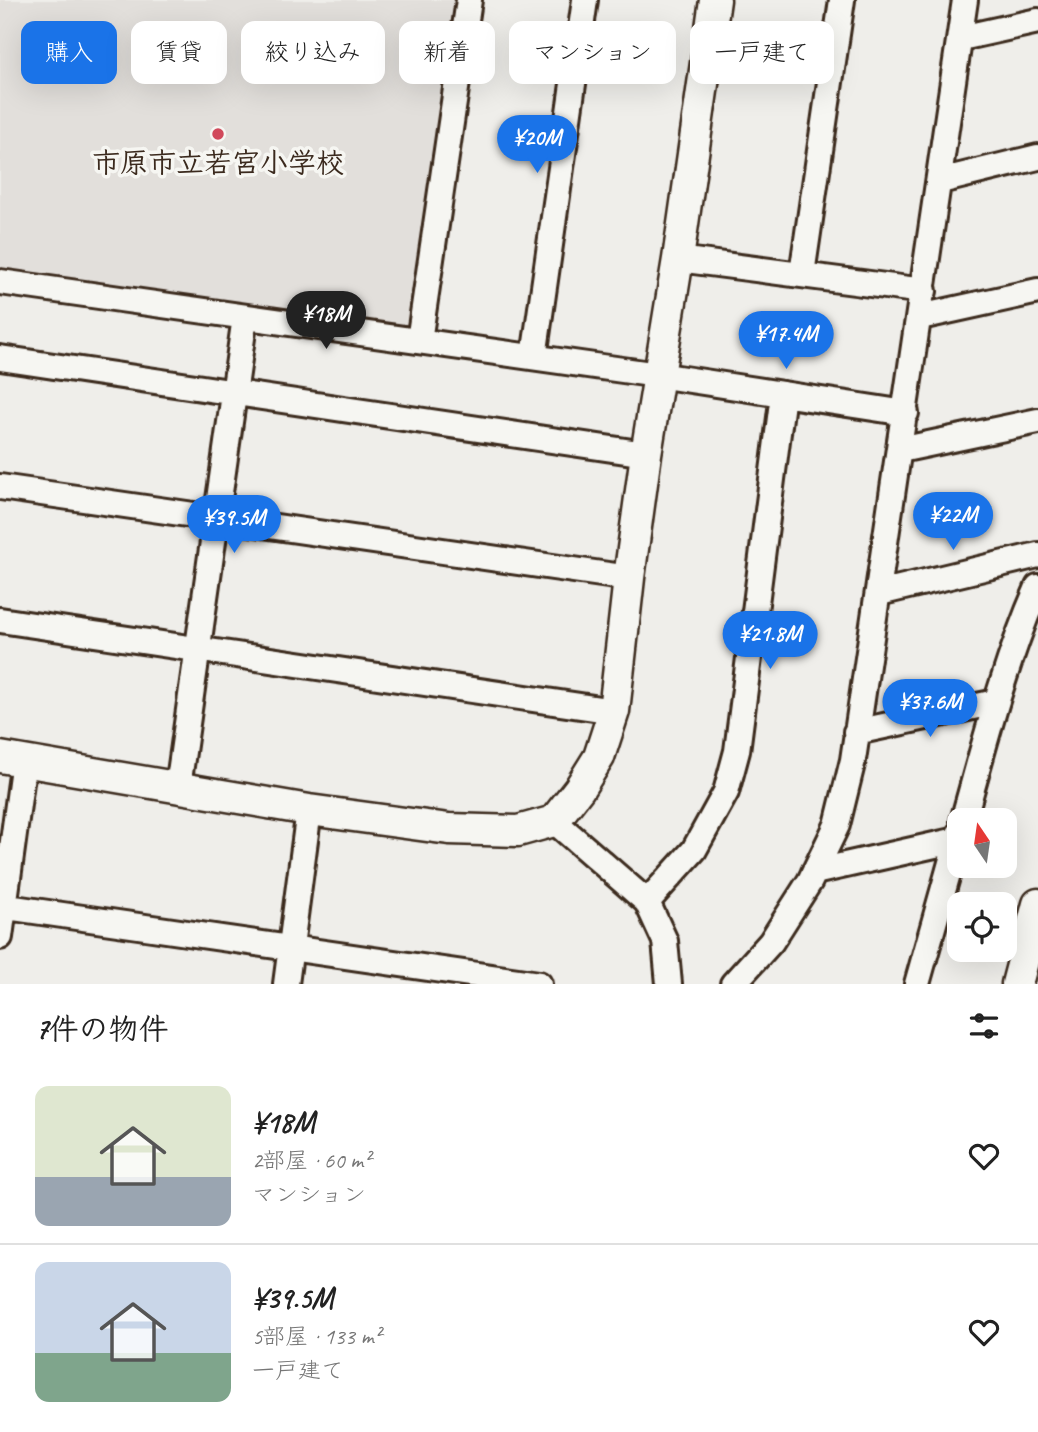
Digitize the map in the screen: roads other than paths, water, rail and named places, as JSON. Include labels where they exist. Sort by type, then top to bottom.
[{"type":"street","points":[[419,341],[469,0]]},
{"type":"street","points":[[534,357],[585,0]]},
{"type":"street","points":[[0,937],[12,758],[309,810],[449,829],[517,831],[554,821],[579,789],[599,757],[614,711],[646,454],[678,259],[715,0]]},
{"type":"street","points":[[802,274],[842,0]]},
{"type":"street","points":[[733,984],[771,942],[814,872],[837,825],[853,760],[965,0]]},
{"type":"street","points":[[961,38],[1038,22]]},
{"type":"street","points":[[940,181],[1038,157]]},
{"type":"street","points":[[678,259],[924,291]]},
{"type":"street","points":[[0,282],[534,357],[906,413]]},
{"type":"street","points":[[920,317],[1038,291]]},
{"type":"street","points":[[178,787],[245,317]]},
{"type":"street","points":[[0,358],[646,454]]},
{"type":"street","points":[[647,902],[694,850],[726,792],[737,751],[783,394]]},
{"type":"street","points":[[900,450],[1038,421]]},
{"type":"street","points":[[0,487],[629,578]]},
{"type":"street","points":[[879,593],[1038,555]]},
{"type":"street","points":[[967,808],[996,702],[1025,616],[1038,587]]},
{"type":"street","points":[[0,620],[614,711]]},
{"type":"street","points":[[856,732],[996,702]]},
{"type":"street","points":[[286,984],[309,810]]},
{"type":"street","points":[[554,821],[647,902],[666,941],[669,984]]},
{"type":"street","points":[[814,872],[947,836]]},
{"type":"street","points":[[914,983],[947,875]]},
{"type":"street","points":[[1017,984],[1038,904]]},
{"type":"street","points":[[2,906],[539,984]]},
{"type":"place","name":"市原市立若宮小学校","points":[[218,134]]}]
